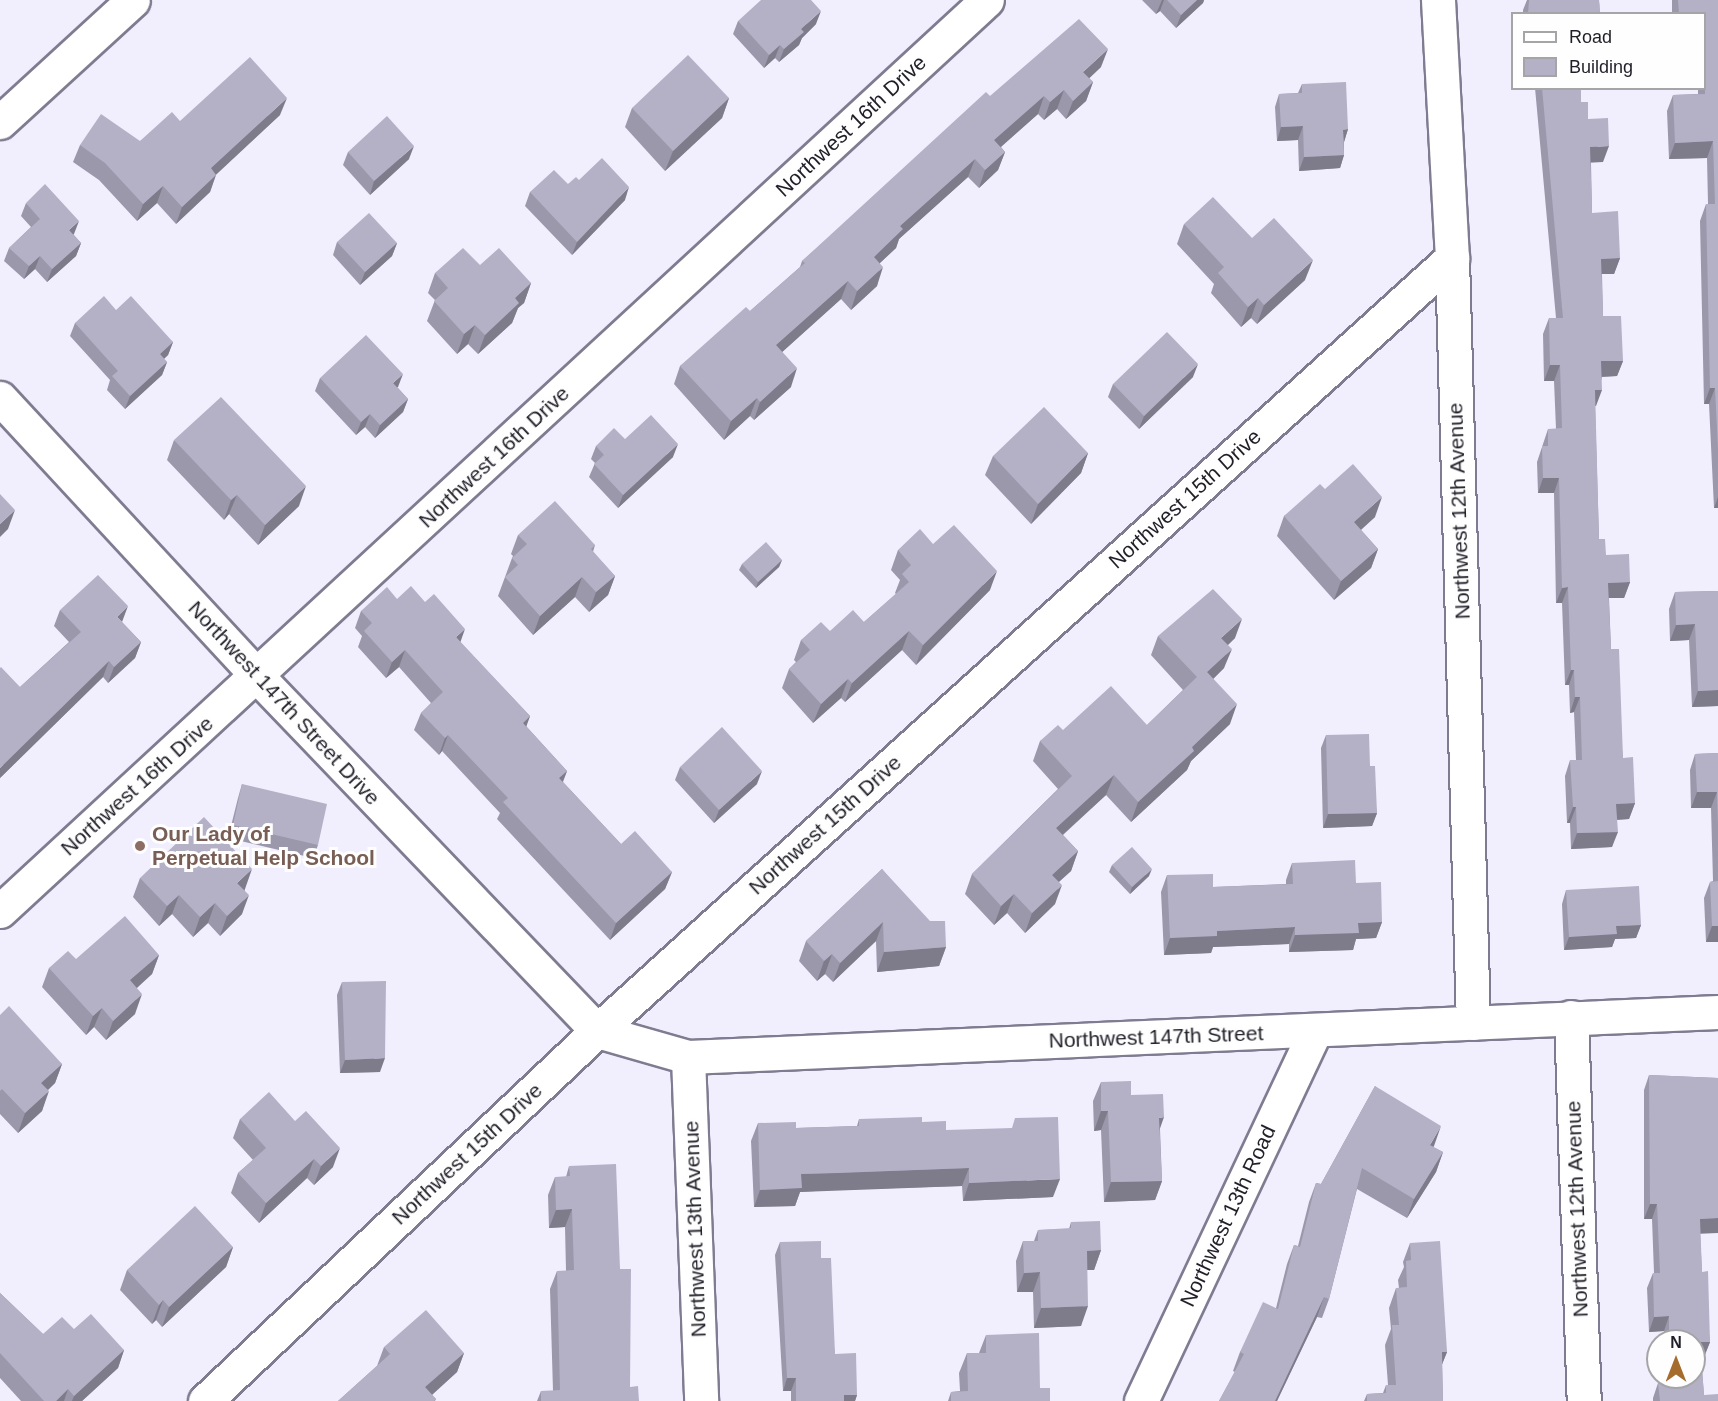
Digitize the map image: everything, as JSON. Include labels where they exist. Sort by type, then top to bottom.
[{"type":"street","points":[[0,122],[133,0]]},
{"type":"street","name":"Northwest 16th Drive","points":[[0,911],[987,0]]},
{"type":"street","name":"Northwest 12th Avenue","points":[[1438,0],[1452,258],[1473,1023]]},
{"type":"street","name":"Northwest 15th Drive","points":[[205,1401],[597,1031],[1452,258]]},
{"type":"street","name":"Northwest 147th Street Drive","points":[[0,398],[257,676],[597,1031]]},
{"type":"street","name":"Northwest 147th Street","points":[[597,1031],[688,1057],[1718,1012]]},
{"type":"street","name":"Northwest 12th Avenue","points":[[1571,1017],[1584,1401]]},
{"type":"street","name":"Northwest 13th Road","points":[[1141,1401],[1315,1031]]},
{"type":"street","name":"Northwest 13th Avenue","points":[[688,1057],[701,1401]]},
{"type":"building","points":[[761,0],[811,0],[821,11],[801,29],[804,32],[784,49],[780,45],[769,55],[738,21]]},
{"type":"building","points":[[1167,0],[1197,0],[1181,15]]},
{"type":"building","points":[[1529,0],[1599,0],[1600,12],[1528,12]]},
{"type":"building","points":[[1678,0],[1718,0],[1718,449],[1715,388],[1710,388],[1706,204],[1715,204],[1713,141],[1675,143],[1673,95],[1705,94],[1706,12],[1679,12]]},
{"type":"building","points":[[1079,19],[1108,49],[1083,72],[1093,82],[1073,101],[1064,90],[1050,102],[1044,96],[994,140],[1005,152],[985,170],[975,159],[900,226],[903,229],[874,257],[883,267],[857,291],[848,281],[776,345],[797,368],[760,402],[757,398],[731,421],[680,366],[746,307],[750,311],[805,263],[802,261],[986,92],[990,96]]},
{"type":"building","points":[[688,55],[729,98],[673,151],[632,108]]},
{"type":"building","points":[[250,57],[287,98],[211,168],[216,175],[182,207],[163,186],[143,204],[105,163],[80,145],[101,114],[140,141],[172,112],[180,121]]},
{"type":"building","points":[[1346,82],[1348,129],[1343,130],[1344,155],[1304,157],[1303,126],[1281,127],[1279,94],[1302,93],[1302,84]]},
{"type":"building","points":[[1542,90],[1581,90],[1581,102],[1588,102],[1588,119],[1608,118],[1609,146],[1590,147],[1592,213],[1618,211],[1620,258],[1601,259],[1603,316],[1621,316],[1623,361],[1601,361],[1602,390],[1595,390],[1599,539],[1605,539],[1606,555],[1629,554],[1630,582],[1608,583],[1611,649],[1619,649],[1623,758],[1633,757],[1635,803],[1616,804],[1618,832],[1577,833],[1576,807],[1573,807],[1570,760],[1582,760],[1580,697],[1575,697],[1574,670],[1571,670],[1568,587],[1562,588],[1559,478],[1543,478],[1542,446],[1548,446],[1548,429],[1562,428],[1560,365],[1550,365],[1549,318],[1563,318]]},
{"type":"building","points":[[387,116],[414,146],[374,181],[348,152]]},
{"type":"building","points":[[602,158],[629,187],[577,242],[530,192],[554,170],[568,184],[576,177],[579,180]]},
{"type":"building","points":[[45,184],[79,221],[69,230],[81,243],[52,269],[40,256],[29,266],[9,248],[40,219],[26,203]]},
{"type":"building","points":[[1213,197],[1252,238],[1274,218],[1313,260],[1264,305],[1258,298],[1248,307],[1218,273],[1224,267],[1184,224]]},
{"type":"building","points":[[369,213],[397,243],[365,272],[337,242]]},
{"type":"building","points":[[463,248],[480,265],[499,248],[531,283],[515,298],[519,303],[485,335],[475,325],[464,334],[434,301],[448,288],[435,273]]},
{"type":"building","points":[[104,296],[116,310],[131,296],[173,342],[160,354],[167,362],[130,396],[112,376],[118,371],[75,323]]},
{"type":"building","points":[[1167,332],[1198,364],[1144,416],[1113,384]]},
{"type":"building","points":[[366,335],[403,374],[393,383],[408,399],[380,425],[370,414],[361,422],[320,378]]},
{"type":"building","points":[[221,397],[306,486],[265,525],[237,495],[231,500],[174,440]]},
{"type":"building","points":[[1044,407],[1088,453],[1038,504],[993,456]]},
{"type":"building","points":[[651,415],[678,444],[623,495],[594,464],[604,455],[596,446],[614,428],[625,439]]},
{"type":"building","points":[[1353,464],[1382,497],[1354,522],[1378,549],[1341,581],[1284,516],[1320,484],[1325,489]]},
{"type":"building","points":[[0,494],[15,510],[0,524]]},
{"type":"building","points":[[555,501],[595,545],[591,549],[615,576],[596,592],[582,577],[540,616],[505,577],[518,565],[512,558],[527,544],[518,535]]},
{"type":"building","points":[[954,525],[997,571],[923,645],[909,631],[852,683],[848,679],[821,704],[789,669],[810,650],[801,640],[821,622],[830,631],[853,610],[864,622],[909,582],[902,574],[911,565],[898,550],[920,529],[933,544]]},
{"type":"building","points":[[766,542],[782,560],[758,582],[742,564]]},
{"type":"building","points":[[98,575],[128,606],[117,617],[141,642],[114,667],[109,661],[0,768],[0,668],[20,687],[81,632],[60,610]]},
{"type":"building","points":[[411,586],[425,602],[434,594],[465,629],[456,637],[530,716],[523,723],[567,771],[559,778],[621,844],[635,831],[672,872],[616,923],[503,802],[508,798],[448,735],[445,738],[421,713],[443,692],[405,650],[392,662],[364,631],[372,623],[361,611],[387,587],[397,599]]},
{"type":"building","points":[[1213,589],[1242,619],[1221,638],[1232,649],[1207,672],[1237,704],[1192,747],[1194,751],[1138,802],[1114,775],[1056,828],[1078,851],[1052,875],[1062,885],[1032,913],[1014,894],[1001,906],[972,874],[1072,776],[1040,741],[1058,725],[1063,730],[1111,686],[1147,725],[1197,677],[1158,636]]},
{"type":"building","points":[[1718,591],[1718,690],[1698,691],[1695,624],[1676,625],[1675,592]]},
{"type":"building","points":[[722,727],[762,771],[719,810],[680,767]]},
{"type":"building","points":[[1369,734],[1370,766],[1375,766],[1377,813],[1328,814],[1326,735]]},
{"type":"building","points":[[1718,753],[1718,826],[1717,792],[1697,792],[1695,754]]},
{"type":"building","points":[[242,784],[327,804],[318,845],[233,825]]},
{"type":"building","points":[[204,817],[252,869],[237,883],[249,895],[227,916],[215,903],[200,917],[179,895],[167,906],[140,878]]},
{"type":"building","points":[[1132,847],[1152,869],[1132,887],[1112,865]]},
{"type":"building","points":[[1355,860],[1356,883],[1381,882],[1382,922],[1358,923],[1359,933],[1295,935],[1295,927],[1217,931],[1217,936],[1170,938],[1167,875],[1213,874],[1213,887],[1293,884],[1292,863]]},
{"type":"building","points":[[882,869],[930,921],[945,921],[946,947],[884,952],[883,922],[840,963],[832,954],[824,961],[806,941]]},
{"type":"building","points":[[1718,881],[1718,926],[1712,926],[1710,882]]},
{"type":"building","points":[[1639,886],[1641,925],[1616,926],[1617,934],[1569,937],[1566,890]]},
{"type":"building","points":[[125,916],[159,955],[130,980],[142,994],[113,1021],[102,1008],[93,1016],[49,968],[68,951],[76,959]]},
{"type":"building","points":[[386,981],[385,1058],[345,1060],[342,982]]},
{"type":"building","points":[[9,1006],[62,1064],[41,1083],[49,1091],[25,1113],[2,1089],[0,1091],[0,1015]]},
{"type":"building","points":[[1649,1075],[1718,1078],[1718,1218],[1700,1219],[1702,1272],[1708,1271],[1710,1342],[1706,1342],[1706,1329],[1669,1329],[1669,1316],[1654,1317],[1653,1273],[1660,1273],[1657,1204],[1650,1204]]},
{"type":"building","points":[[1131,1081],[1131,1095],[1163,1094],[1164,1117],[1159,1118],[1162,1181],[1111,1182],[1108,1111],[1101,1111],[1101,1082]]},
{"type":"building","points":[[1375,1086],[1441,1126],[1430,1145],[1443,1152],[1414,1199],[1362,1168],[1329,1299],[1324,1297],[1275,1401],[1219,1401],[1244,1354],[1240,1352],[1263,1302],[1278,1309],[1294,1245],[1300,1247],[1316,1183],[1321,1184]]},
{"type":"building","points":[[269,1092],[295,1121],[306,1111],[340,1148],[321,1166],[314,1159],[266,1203],[238,1173],[266,1148],[240,1119]]},
{"type":"building","points":[[922,1117],[922,1122],[946,1121],[946,1130],[1012,1128],[1015,1118],[1058,1117],[1060,1179],[969,1183],[969,1168],[801,1174],[802,1188],[760,1190],[758,1123],[796,1122],[796,1128],[859,1126],[859,1119]]},
{"type":"building","points":[[616,1164],[620,1269],[631,1269],[630,1387],[638,1386],[639,1401],[541,1401],[541,1391],[560,1390],[557,1271],[574,1270],[572,1209],[556,1210],[555,1177],[570,1176],[569,1166]]},
{"type":"building","points":[[195,1206],[233,1247],[169,1307],[163,1300],[159,1305],[127,1270]]},
{"type":"building","points":[[1100,1221],[1101,1250],[1087,1251],[1088,1306],[1041,1308],[1040,1272],[1024,1273],[1023,1241],[1038,1241],[1038,1230],[1071,1228],[1071,1222]]},
{"type":"building","points":[[821,1241],[821,1258],[831,1258],[835,1354],[856,1353],[857,1395],[844,1395],[844,1401],[796,1401],[796,1378],[787,1378],[780,1242]]},
{"type":"building","points":[[1440,1241],[1447,1352],[1442,1352],[1443,1401],[1367,1401],[1367,1394],[1386,1393],[1386,1385],[1396,1385],[1392,1325],[1399,1325],[1396,1288],[1407,1287],[1406,1261],[1411,1260],[1410,1243]]},
{"type":"building","points":[[0,1293],[43,1334],[62,1317],[74,1329],[91,1314],[124,1350],[74,1396],[68,1389],[56,1401],[44,1401],[0,1353]]},
{"type":"building","points":[[426,1310],[464,1353],[425,1387],[436,1399],[434,1401],[338,1401],[390,1354],[384,1347]]},
{"type":"building","points":[[1039,1333],[1040,1388],[1050,1388],[1050,1401],[951,1401],[951,1392],[968,1391],[967,1353],[986,1353],[986,1335]]},
{"type":"building","points":[[1659,1389],[1704,1389],[1704,1395],[1718,1394],[1718,1401],[1660,1401]]},
{"type":"place","name":"Our Lady of Perpetual Help School","points":[[140,846]]}]
